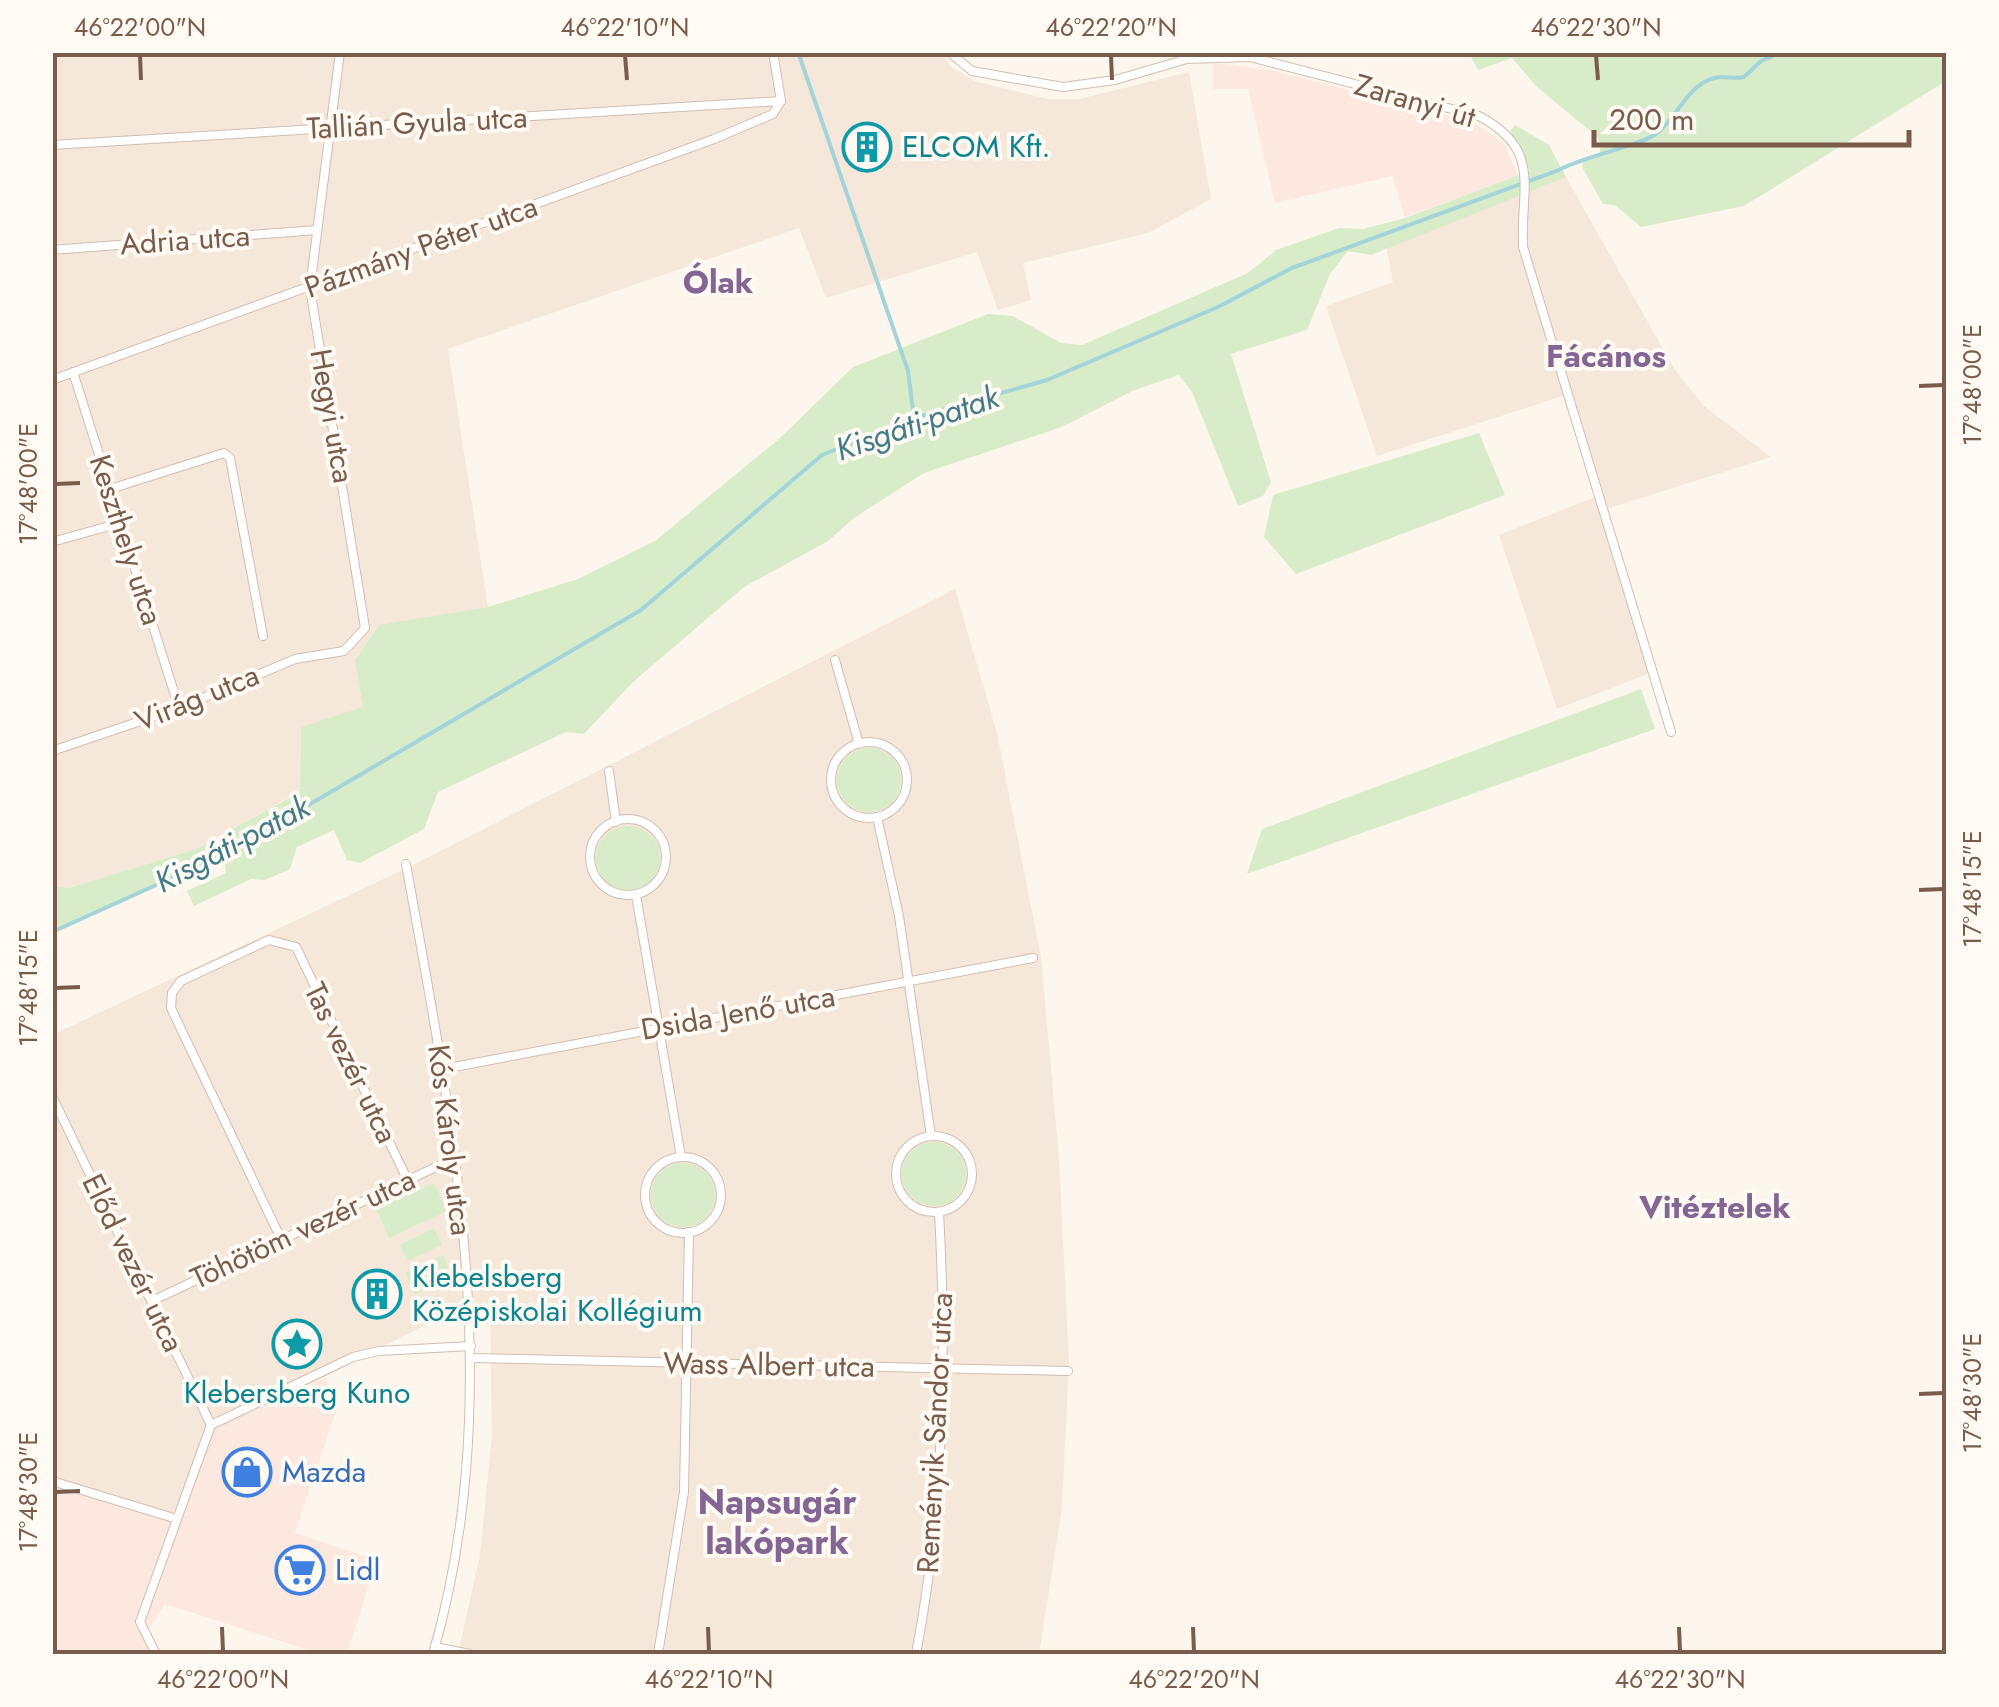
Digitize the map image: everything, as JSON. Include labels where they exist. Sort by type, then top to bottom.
[{"type":"street","name":"Hegyi utca","points":[[340,52],[310,288],[365,612],[359,638],[344,651]]},
{"type":"street","points":[[773,52],[782,101]]},
{"type":"street","name":"Zaranyi út","points":[[948,52],[972,71],[1063,87],[1115,80],[1187,58],[1250,58],[1478,116],[1502,128],[1517,148],[1525,172],[1523,246],[1671,732]]},
{"type":"street","name":"Tallián Gyula utca","points":[[52,145],[782,101]]},
{"type":"street","name":"Pázmány Péter utca","points":[[52,380],[714,139],[773,114],[782,101]]},
{"type":"street","name":"Adria utca","points":[[52,250],[317,230]]},
{"type":"street","name":"Keszthely utca","points":[[72,372],[179,708]]},
{"type":"street","points":[[110,489],[224,453],[230,458],[263,636]]},
{"type":"street","points":[[52,542],[120,523]]},
{"type":"street","name":"Virág utca","points":[[52,751],[179,708],[294,659],[344,651]]},
{"type":"street","points":[[834,660],[859,744]]},
{"type":"street","points":[[859,744],[885,746],[904,765],[907,778],[900,803],[878,817],[854,816],[832,790],[834,766],[848,748],[859,744]]},
{"type":"street","points":[[609,771],[616,822]]},
{"type":"street","points":[[878,817],[931,1136]]},
{"type":"street","points":[[616,822],[642,822],[660,838],[665,849],[663,872],[656,883],[636,895],[624,896],[603,886],[591,866],[593,843],[616,822]]},
{"type":"street","name":"Kós Károly utca","points":[[406,864],[443,1068],[471,1346],[463,1506],[434,1651]]},
{"type":"street","points":[[636,895],[681,1157]]},
{"type":"street","name":"Tas vezér utca","points":[[281,1239],[171,1008],[172,993],[181,982],[269,940],[296,946],[407,1179]]},
{"type":"street","name":"Dsida Jenő utca","points":[[443,1068],[1033,958]]},
{"type":"street","name":"Előd vezér utca","points":[[52,1096],[211,1425]]},
{"type":"street","points":[[931,1136],[956,1142],[971,1164],[972,1177],[962,1200],[938,1212],[913,1206],[898,1184],[896,1171],[907,1147],[931,1136]]},
{"type":"street","points":[[681,1157],[708,1166],[721,1191],[714,1218],[689,1232],[665,1229],[656,1222],[645,1200],[646,1187],[658,1166],[681,1157]]},
{"type":"street","name":"Töhötöm vezér utca","points":[[152,1301],[455,1158]]},
{"type":"street","name":"Reményik Sándor utca","points":[[916,1654],[935,1527],[942,1368],[938,1212]]},
{"type":"street","points":[[658,1654],[684,1492],[689,1232]]},
{"type":"street","points":[[156,1654],[140,1622],[211,1425],[353,1357],[379,1350],[471,1346]]},
{"type":"street","name":"Wass Albert utca","points":[[471,1358],[1068,1371]]},
{"type":"street","points":[[52,1481],[177,1519]]},
{"type":"street","points":[[434,1651],[470,1654]]},
{"type":"shaded area","points":[[942,52],[950,66],[974,81],[1048,99],[1079,99],[1189,72],[1211,199],[1148,233],[1023,263],[1031,300],[998,310],[977,252],[826,298],[799,228],[448,349],[488,607],[378,626],[355,660],[364,707],[301,728],[300,791],[196,849],[69,888],[53,886],[52,53]]},
{"type":"shaded area","points":[[1213,63],[1270,70],[1471,121],[1503,142],[1518,176],[1405,217],[1392,176],[1275,203],[1248,89],[1213,89]]},
{"type":"shaded area","points":[[1566,177],[1675,370],[1704,406],[1771,457],[1600,511],[1650,673],[1557,709],[1499,535],[1595,497],[1563,396],[1377,456],[1326,306],[1393,282],[1386,247]]},
{"type":"shaded area","points":[[955,589],[997,733],[1041,957],[1059,1158],[1069,1362],[1062,1508],[1039,1654],[458,1654],[480,1555],[492,1436],[490,1313],[473,1301],[220,1430],[177,1519],[53,1481],[52,1035],[411,866]]},
{"type":"shaded area","points":[[326,1377],[338,1405],[295,1533],[377,1560],[347,1654],[321,1654],[165,1604],[146,1633],[156,1654],[53,1654],[52,1482],[177,1519],[220,1430]]},
{"type":"green space","points":[[1469,53],[1946,53],[1946,81],[1744,206],[1641,227],[1615,205],[1603,204],[1582,167],[1584,158],[1599,155],[1601,144],[1595,135],[1536,86],[1512,58],[1478,70]]},
{"type":"green space","points":[[1515,125],[1549,145],[1566,177],[1371,255],[1348,251],[1330,274],[1307,330],[1231,354],[1271,482],[1263,496],[1238,506],[1192,392],[1179,375],[1132,391],[1062,427],[924,473],[854,518],[828,541],[744,587],[633,682],[584,734],[566,732],[438,792],[424,829],[360,863],[347,860],[334,830],[297,847],[290,869],[265,880],[251,879],[194,906],[187,891],[226,873],[224,853],[53,930],[52,886],[69,888],[196,849],[300,792],[301,727],[363,707],[355,660],[379,625],[488,607],[578,579],[655,541],[779,439],[853,367],[988,314],[1013,316],[1061,343],[1082,345],[1248,273],[1276,250],[1339,228],[1363,229],[1405,218],[1530,171],[1510,131]]},
{"type":"green space","points":[[1479,433],[1505,495],[1296,574],[1264,537],[1273,495]]},
{"type":"green space","points":[[1641,689],[1655,729],[1247,874],[1262,829]]},
{"type":"green space","points":[[869,748],[891,758],[901,780],[891,802],[869,812],[847,802],[837,780],[847,758]]},
{"type":"green space","points":[[628,826],[650,836],[660,858],[650,880],[628,890],[606,880],[596,858],[606,836]]},
{"type":"green space","points":[[934,1142],[956,1152],[966,1174],[956,1196],[934,1206],[912,1196],[902,1174],[912,1152]]},
{"type":"green space","points":[[683,1163],[705,1173],[715,1195],[705,1217],[683,1227],[661,1217],[651,1195],[661,1173]]},
{"type":"green space","points":[[434,1183],[447,1211],[389,1238],[376,1209]]},
{"type":"green space","points":[[434,1228],[442,1245],[408,1261],[400,1245]]},
{"type":"green space","points":[[443,1255],[453,1276],[415,1294],[405,1273]]},
{"type":"waterway","points":[[798,52],[908,371],[914,418]]},
{"type":"waterway","name":"Kisgáti-patak","points":[[52,932],[225,854],[641,610],[822,455],[914,418],[1047,380],[1218,307],[1292,268],[1648,139],[1664,127],[1701,84],[1721,77],[1744,77],[1761,61],[1782,52]]},
{"type":"place","name":"ELCOM Kft.","points":[[867,147]]},
{"type":"place","name":"Klebelsberg Középiskolai Kollégium","points":[[377,1294]]},
{"type":"place","name":"Klebersberg Kuno","points":[[297,1344]]},
{"type":"place","name":"Mazda","points":[[247,1472]]},
{"type":"place","name":"Lidl","points":[[300,1570]]},
{"type":"district","name":"Ólak","points":[[718,282]]},
{"type":"district","name":"Fácános","points":[[1606,356]]},
{"type":"district","name":"Vitéztelek","points":[[1715,1207]]},
{"type":"district","name":"Napsugár lakópark","points":[[777,1522]]}]
